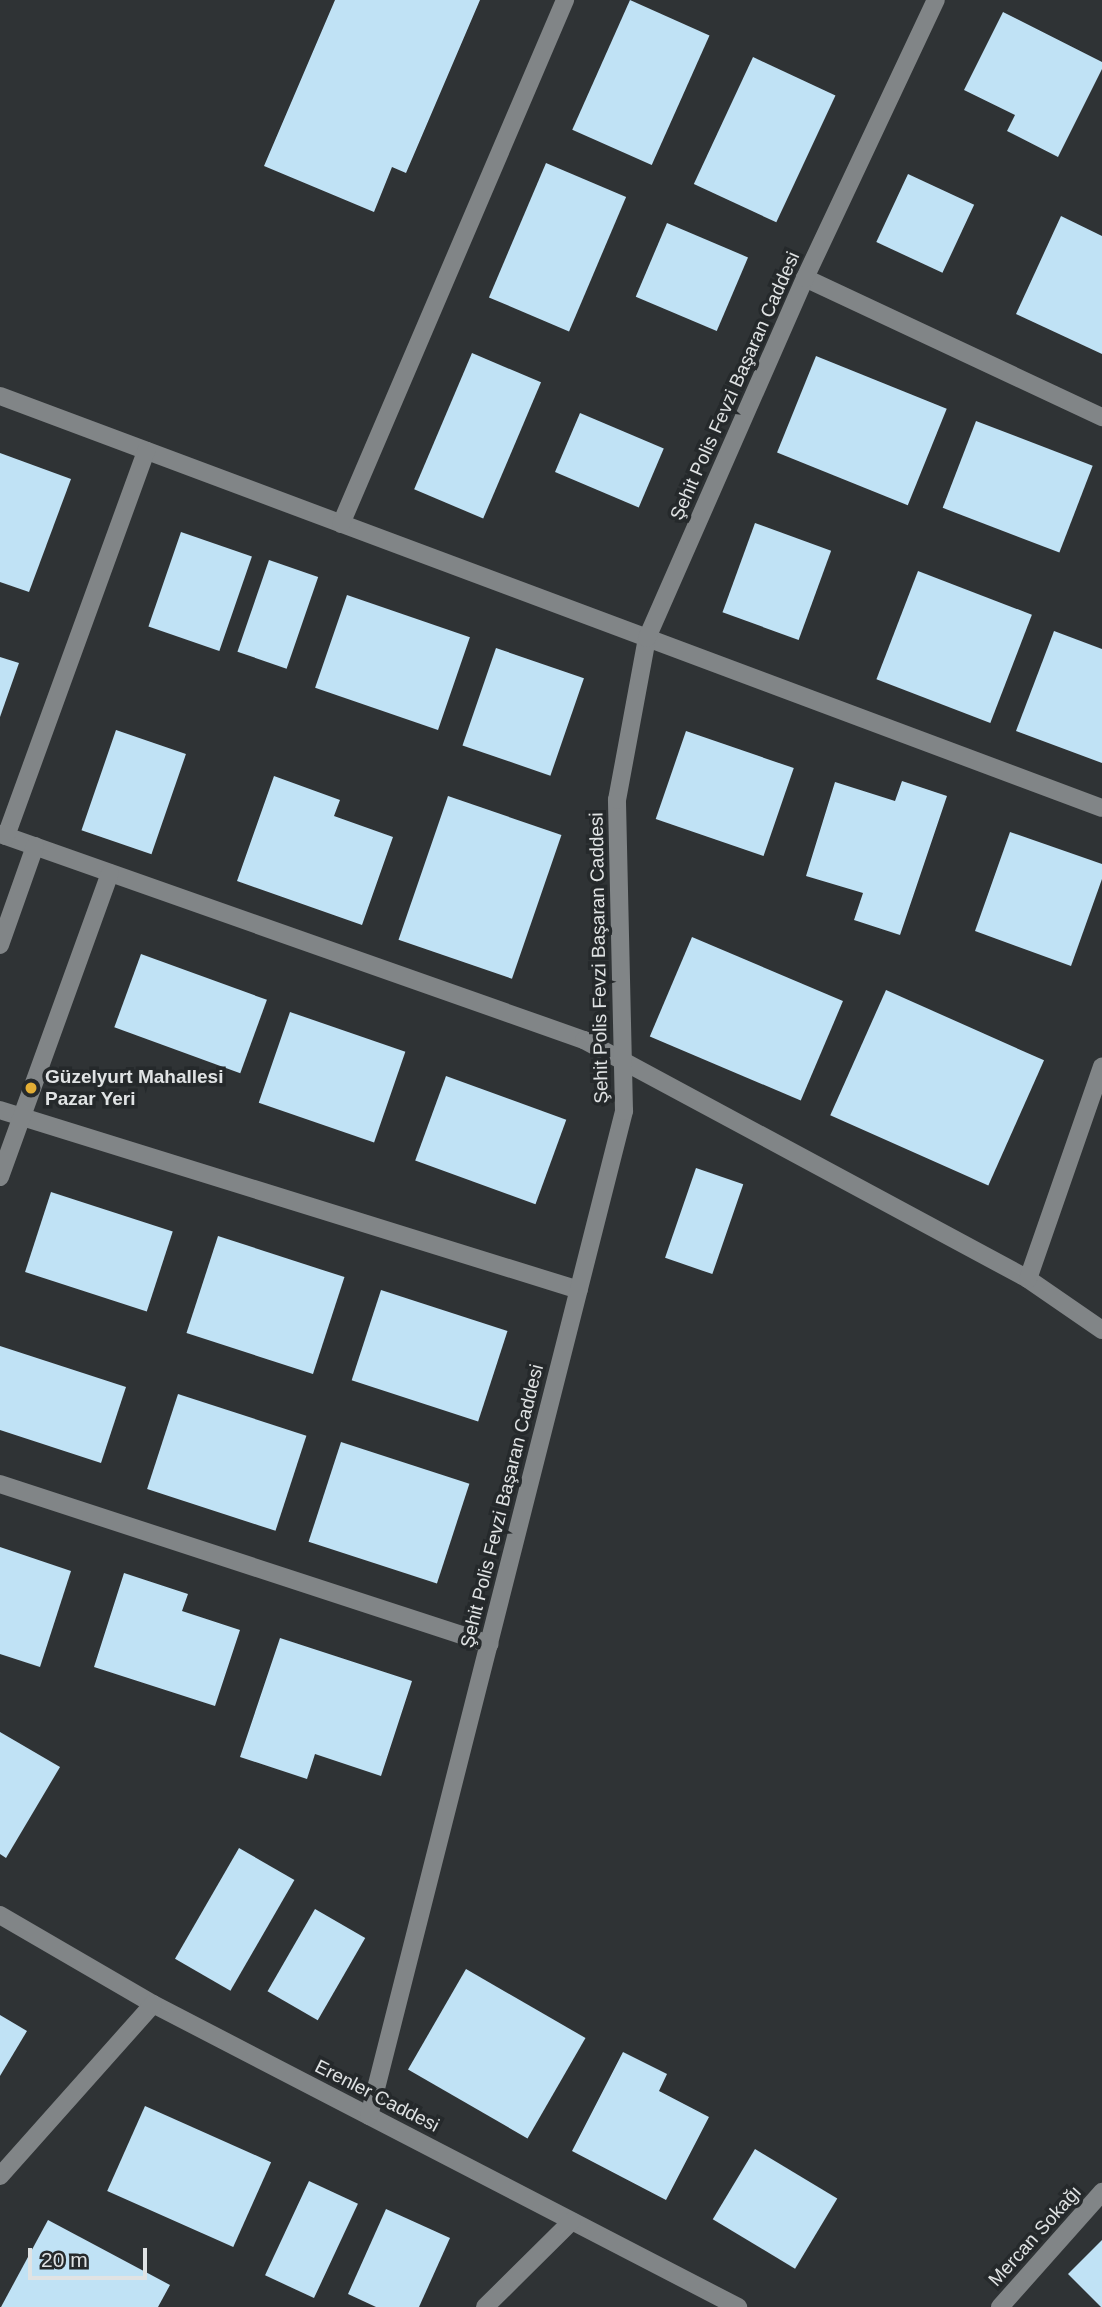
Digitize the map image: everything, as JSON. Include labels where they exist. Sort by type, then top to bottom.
[{"type":"street","points":[[341,524],[565,0]]},
{"type":"street","name":"Şehit Polis Fevzi Başaran Caddesi","points":[[369,2116],[624,1111],[617,800],[648,638],[805,278],[936,0]]},
{"type":"street","points":[[805,278],[1102,417]]},
{"type":"street","points":[[0,396],[1102,808]]},
{"type":"street","points":[[146,451],[3,835],[583,1040],[1028,1279],[1102,1330]]},
{"type":"street","points":[[0,945],[35,846]]},
{"type":"street","points":[[0,1177],[110,873]]},
{"type":"street","points":[[1028,1279],[1102,1067]]},
{"type":"street","points":[[0,1110],[579,1290]]},
{"type":"street","points":[[0,1484],[489,1644]]},
{"type":"street","name":"Erenler Caddesi","points":[[0,1915],[153,2004],[738,2307]]},
{"type":"street","points":[[0,2176],[153,2004]]},
{"type":"street","name":"Mercan Sokağı","points":[[1000,2307],[1102,2192]]},
{"type":"street","points":[[485,2307],[572,2221]]},
{"type":"building","points":[[335,0],[480,0],[406,173],[392,167],[374,212],[264,166]]},
{"type":"building","points":[[630,0],[709,35],[652,165],[572,130]]},
{"type":"building","points":[[1003,12],[1102,62],[1102,69],[1058,157],[1007,131],[1015,115],[964,90]]},
{"type":"building","points":[[753,57],[835,95],[776,222],[694,184]]},
{"type":"building","points":[[546,163],[626,197],[569,331],[489,297]]},
{"type":"building","points":[[908,174],[974,205],[942,273],[876,242]]},
{"type":"building","points":[[1061,216],[1102,236],[1102,354],[1016,314]]},
{"type":"building","points":[[667,223],[748,257],[717,331],[636,297]]},
{"type":"building","points":[[472,353],[541,382],[483,519],[414,489]]},
{"type":"building","points":[[816,356],[947,409],[908,505],[777,452]]},
{"type":"building","points":[[580,413],[664,449],[639,507],[555,472]]},
{"type":"building","points":[[976,421],[1093,466],[1059,553],[943,508]]},
{"type":"building","points":[[0,453],[71,479],[29,592],[0,582]]},
{"type":"building","points":[[755,523],[831,551],[799,640],[723,612]]},
{"type":"building","points":[[181,532],[252,556],[219,651],[148,627]]},
{"type":"building","points":[[269,560],[318,577],[287,669],[237,652]]},
{"type":"building","points":[[918,571],[1032,615],[990,723],[876,679]]},
{"type":"building","points":[[347,595],[470,637],[438,730],[315,688]]},
{"type":"building","points":[[1054,631],[1102,649],[1102,763],[1016,731]]},
{"type":"building","points":[[496,648],[584,678],[550,776],[462,745]]},
{"type":"building","points":[[0,657],[19,663],[0,717]]},
{"type":"building","points":[[116,730],[186,754],[151,854],[81,830]]},
{"type":"building","points":[[686,731],[794,768],[764,856],[656,819]]},
{"type":"building","points":[[274,776],[340,800],[334,816],[393,837],[362,925],[237,881]]},
{"type":"building","points":[[902,781],[947,796],[900,935],[854,920],[863,893],[806,876],[835,782],[895,801]]},
{"type":"building","points":[[448,796],[561,835],[512,979],[399,940]]},
{"type":"building","points":[[1010,832],[1102,864],[1102,879],[1071,966],[975,931]]},
{"type":"building","points":[[692,937],[843,1001],[801,1100],[650,1036]]},
{"type":"building","points":[[141,954],[267,1000],[240,1073],[114,1027]]},
{"type":"building","points":[[886,990],[1044,1060],[988,1186],[830,1115]]},
{"type":"building","points":[[290,1012],[405,1052],[374,1142],[259,1103]]},
{"type":"building","points":[[446,1076],[566,1120],[535,1204],[415,1161]]},
{"type":"building","points":[[696,1168],[743,1184],[712,1274],[665,1258]]},
{"type":"building","points":[[51,1192],[173,1232],[147,1311],[25,1272]]},
{"type":"building","points":[[218,1236],[344,1277],[313,1374],[186,1333]]},
{"type":"building","points":[[381,1290],[507,1331],[478,1421],[352,1380]]},
{"type":"building","points":[[0,1346],[126,1387],[101,1463],[0,1430]]},
{"type":"building","points":[[178,1394],[306,1436],[275,1531],[147,1489]]},
{"type":"building","points":[[341,1442],[469,1484],[437,1584],[309,1542]]},
{"type":"building","points":[[0,1547],[71,1571],[40,1667],[0,1654]]},
{"type":"building","points":[[124,1573],[188,1594],[182,1611],[240,1630],[215,1706],[94,1667]]},
{"type":"building","points":[[280,1638],[412,1681],[381,1776],[315,1754],[307,1779],[240,1757]]},
{"type":"building","points":[[0,1732],[60,1767],[6,1858],[0,1854]]},
{"type":"building","points":[[239,1848],[294,1880],[230,1991],[175,1959]]},
{"type":"building","points":[[315,1909],[365,1938],[318,2020],[268,1991]]},
{"type":"building","points":[[466,1969],[586,2038],[528,2138],[408,2069]]},
{"type":"building","points":[[0,2015],[27,2031],[0,2076]]},
{"type":"building","points":[[623,2052],[667,2074],[659,2091],[709,2117],[666,2200],[572,2151]]},
{"type":"building","points":[[145,2106],[271,2162],[233,2247],[107,2191]]},
{"type":"building","points":[[755,2149],[837,2198],[795,2269],[713,2219]]},
{"type":"building","points":[[309,2181],[358,2204],[314,2298],[265,2275]]},
{"type":"building","points":[[386,2209],[450,2238],[419,2307],[376,2307],[348,2294]]},
{"type":"building","points":[[48,2220],[170,2285],[158,2307],[1,2307]]},
{"type":"building","points":[[1102,2240],[1102,2307],[1101,2307],[1068,2274]]},
{"type":"place","name":"Güzelyurt Mahallesi Pazar Yeri","points":[[31,1088]]}]
